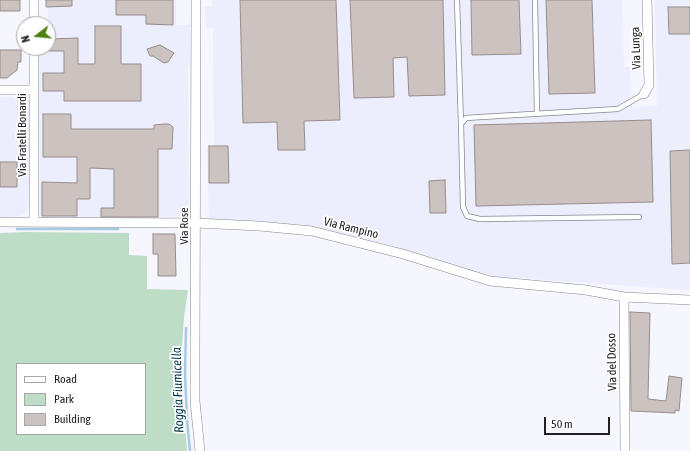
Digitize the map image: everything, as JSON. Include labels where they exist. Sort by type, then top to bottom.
[{"type":"street","points":[[34,0],[34,16]]},
{"type":"street","name":"Via Rose","points":[[196,0],[197,223],[195,367],[200,451]]},
{"type":"street","name":"Via Lunga","points":[[644,94],[649,85],[647,0]]},
{"type":"street","name":"Via Fratelli Bonardi","points":[[34,56],[34,222]]},
{"type":"street","points":[[0,90],[33,90]]},
{"type":"street","name":"Via Rampino","points":[[0,222],[197,223],[259,226],[312,231],[403,254],[490,281],[586,290],[624,297],[690,300]]},
{"type":"street","name":"Via del Dosso","points":[[624,297],[625,451]]},
{"type":"lane","points":[[458,0],[463,206],[467,216],[480,219],[639,217]]},
{"type":"lane","points":[[535,0],[537,114]]},
{"type":"lane","points":[[461,124],[466,118],[618,109],[644,94]]},
{"type":"shaded area","points":[[48,0],[176,0],[176,25],[190,25],[190,66],[188,65],[189,211],[186,216],[40,219],[39,56],[56,56],[56,16],[48,16]]},
{"type":"shaded area","points":[[212,0],[622,0],[624,67],[630,67],[632,107],[657,106],[655,0],[690,0],[690,290],[487,276],[394,246],[346,234],[296,224],[294,228],[287,226],[287,223],[209,220],[207,147],[214,147],[213,28],[206,28],[205,7],[212,7]]},
{"type":"shaded area","points":[[0,97],[18,98],[26,103],[29,108],[29,206],[25,214],[17,217],[0,217]]},
{"type":"green space","points":[[0,233],[129,233],[129,255],[147,256],[147,289],[188,290],[184,317],[181,360],[187,451],[0,451]]},
{"type":"building","points":[[0,0],[20,0],[20,11],[0,11]]},
{"type":"building","points":[[46,0],[72,0],[72,6],[46,7]]},
{"type":"building","points":[[116,0],[173,0],[173,25],[146,24],[146,15],[116,15]]},
{"type":"building","points":[[240,0],[336,0],[340,120],[304,121],[305,150],[278,150],[277,122],[243,123]]},
{"type":"building","points":[[350,0],[443,0],[445,95],[409,96],[407,57],[393,58],[394,97],[354,98]]},
{"type":"building","points":[[471,0],[519,0],[521,54],[472,55]]},
{"type":"building","points":[[546,0],[592,0],[595,93],[549,94]]},
{"type":"building","points":[[668,7],[690,7],[690,34],[669,34]]},
{"type":"building","points":[[95,26],[121,26],[121,64],[141,64],[141,101],[64,101],[64,91],[43,91],[43,73],[64,73],[64,51],[56,51],[56,39],[78,38],[78,64],[95,64]]},
{"type":"building","points":[[160,45],[174,53],[168,62],[164,63],[153,56],[150,56],[147,49]]},
{"type":"building","points":[[0,50],[16,50],[16,56],[21,56],[21,62],[18,62],[17,70],[7,78],[0,78]]},
{"type":"building","points":[[43,114],[71,114],[71,129],[154,129],[154,125],[164,124],[169,124],[173,127],[172,149],[158,149],[158,217],[101,217],[101,208],[114,208],[114,169],[90,168],[90,199],[77,199],[77,216],[42,216],[42,182],[77,183],[77,157],[43,157]]},
{"type":"building","points":[[651,120],[653,202],[476,206],[474,125]]},
{"type":"building","points":[[209,146],[228,146],[229,183],[209,183]]},
{"type":"building","points":[[690,150],[690,263],[672,264],[670,151]]},
{"type":"building","points":[[0,162],[17,162],[17,187],[0,187]]},
{"type":"building","points":[[445,180],[446,213],[430,213],[429,181]]},
{"type":"building","points":[[153,234],[175,234],[176,276],[158,276],[158,254],[153,254]]},
{"type":"building","points":[[630,312],[650,313],[648,399],[666,401],[669,376],[682,378],[679,411],[675,410],[675,413],[631,411]]},
{"type":"waterway","name":"Roggia Fiumicella","points":[[17,229],[118,229]]},
{"type":"waterway","name":"Roggia Fiumicella","points":[[186,328],[185,374],[190,451]]}]
